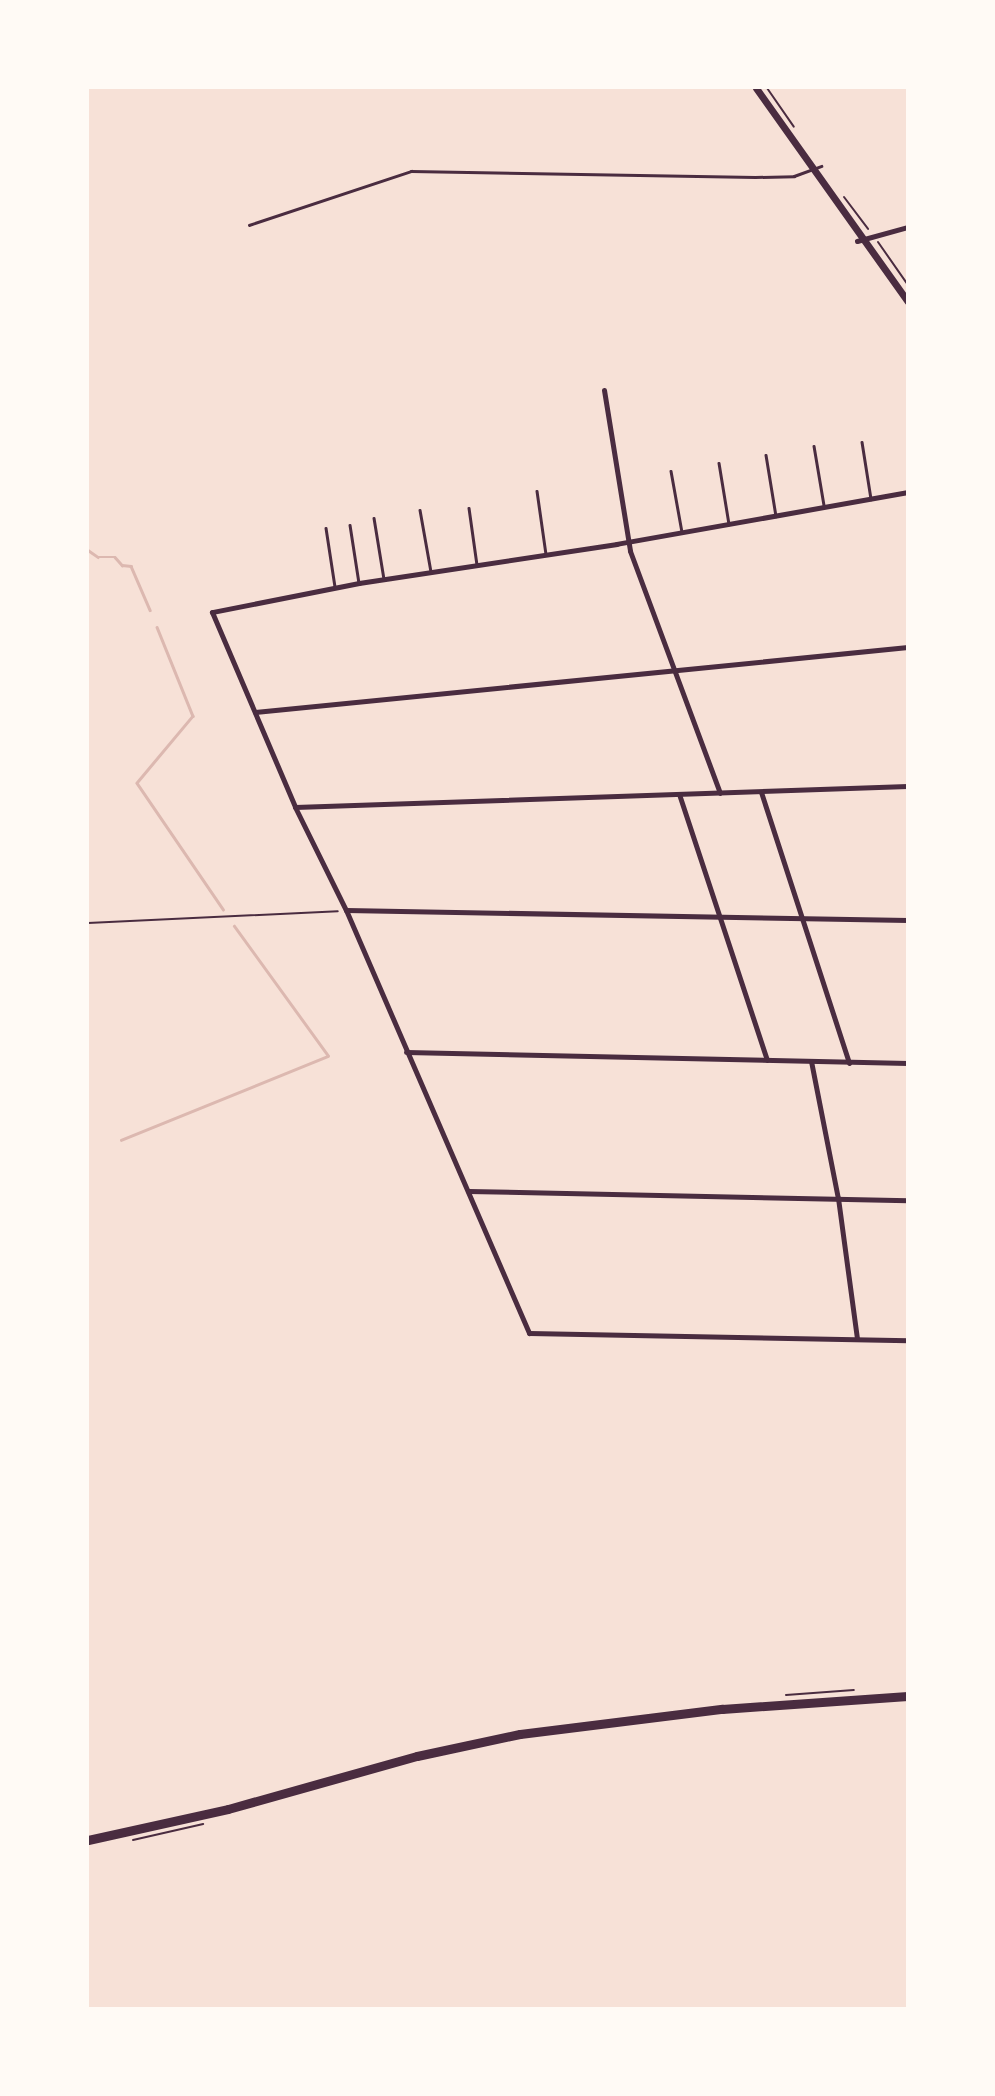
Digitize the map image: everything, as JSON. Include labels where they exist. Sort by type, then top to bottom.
[{"type":"main road","points":[[88,1840],[203,1815],[417,1756],[520,1734],[734,1707],[908,1696]]},
{"type":"street","points":[[756,88],[817,168],[860,241],[908,302]]},
{"type":"street","points":[[860,241],[908,227]]},
{"type":"street","points":[[604,390],[628,541],[720,793]]},
{"type":"street","points":[[908,492],[628,541],[335,587],[212,612],[295,807],[346,910],[529,1333],[908,1340]]},
{"type":"street","points":[[255,712],[908,647]]},
{"type":"street","points":[[295,807],[908,786]]},
{"type":"street","points":[[761,792],[849,1063]]},
{"type":"street","points":[[679,794],[767,1060]]},
{"type":"street","points":[[346,910],[721,919],[908,920]]},
{"type":"street","points":[[406,1052],[908,1063]]},
{"type":"street","points":[[811,1061],[838,1198],[857,1339]]},
{"type":"street","points":[[468,1191],[908,1200]]},
{"type":"lane","points":[[249,225],[411,170],[755,177],[794,176],[817,168]]},
{"type":"lane","points":[[862,442],[871,499]]},
{"type":"lane","points":[[814,446],[825,508]]},
{"type":"lane","points":[[766,455],[776,516]]},
{"type":"lane","points":[[719,463],[729,524]]},
{"type":"lane","points":[[671,471],[682,532]]},
{"type":"lane","points":[[537,491],[547,554]]},
{"type":"lane","points":[[469,508],[477,565]]},
{"type":"lane","points":[[420,510],[431,572]]},
{"type":"lane","points":[[374,518],[384,579]]},
{"type":"lane","points":[[350,525],[359,583]]},
{"type":"lane","points":[[326,528],[335,587]]},
{"type":"path","points":[[874,237],[908,285]]},
{"type":"path","points":[[88,923],[346,910]]},
{"type":"path","points":[[127,1841],[205,1824]]},
{"type":"waterway","points":[[88,550],[98,557],[115,557],[122,565],[131,566],[150,610]]},
{"type":"waterway","points":[[157,627],[193,716],[137,783],[223,909]]},
{"type":"waterway","points":[[121,1140],[328,1056],[234,926]]}]
